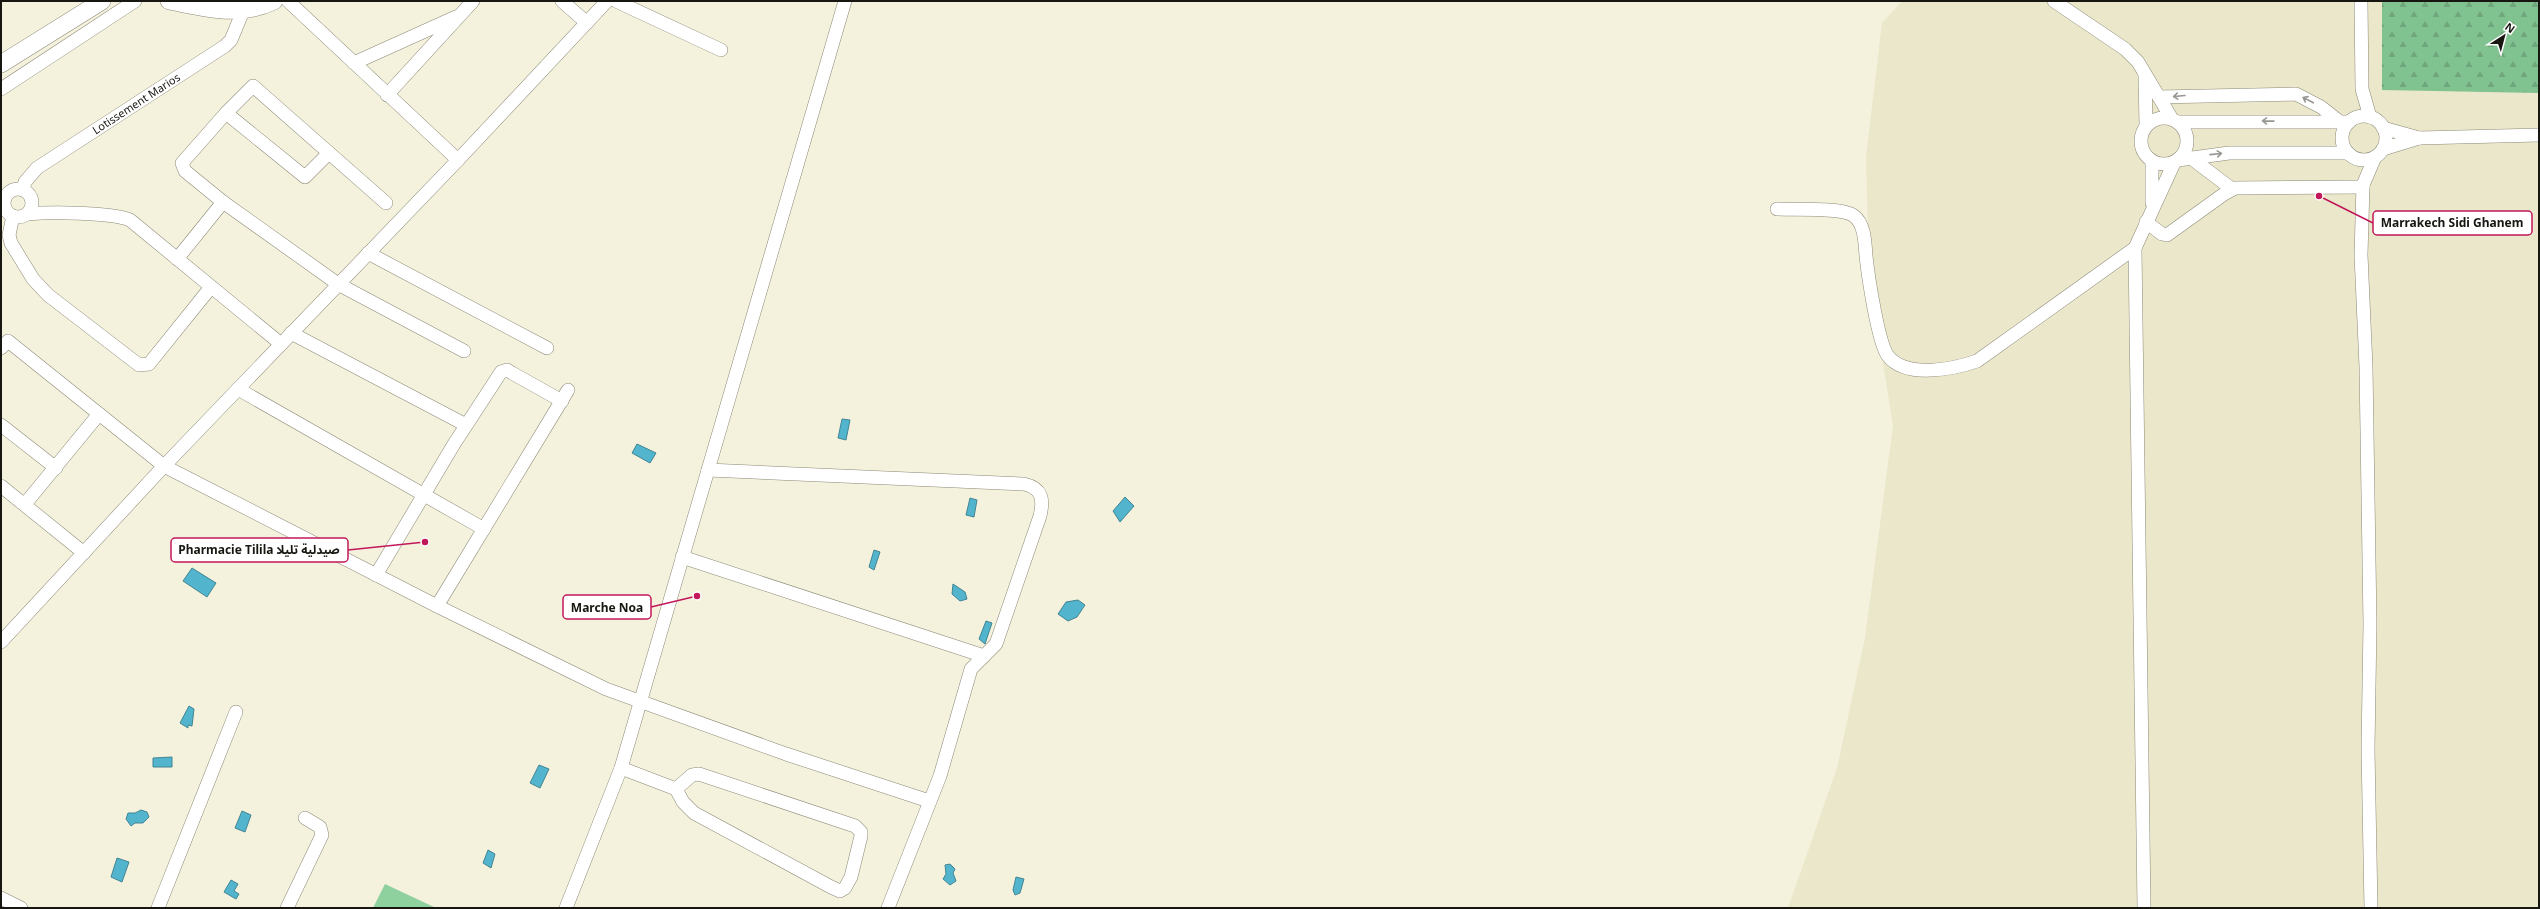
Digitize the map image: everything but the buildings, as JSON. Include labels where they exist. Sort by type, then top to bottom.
[{"type":"main road","points":[[2,60],[102,1]]},
{"type":"main road","points":[[178,2],[226,12],[243,11],[274,1]]},
{"type":"street","points":[[1,89],[135,1]]},
{"type":"street","points":[[288,1],[458,160]]},
{"type":"street","points":[[387,95],[473,1]]},
{"type":"street","points":[[562,1],[587,23]]},
{"type":"street","points":[[1,642],[164,466],[458,160],[607,1]]},
{"type":"street","points":[[616,1],[721,50]]},
{"type":"street","points":[[566,908],[621,768],[845,1]]},
{"type":"street","points":[[2054,1],[2125,49],[2138,62],[2174,121],[2184,130],[2187,141],[2185,152],[2176,161],[2152,207],[2135,248],[2144,908]]},
{"type":"street","points":[[2361,1],[2362,89],[2370,117],[2383,128],[2419,138],[2539,134]]},
{"type":"street","name":"Lotissement Marios","points":[[23,190],[24,182],[37,168],[225,46],[231,40],[243,11]]},
{"type":"street","points":[[354,63],[461,15]]},
{"type":"street","points":[[2145,73],[2146,126],[2141,136],[2142,147],[2152,161],[2152,207]]},
{"type":"street","points":[[386,203],[254,87],[250,87],[226,113],[184,160],[182,166],[185,171],[223,202],[338,284],[464,351]]},
{"type":"street","points":[[2362,89],[2347,121],[2342,137],[2363,186],[2362,255],[2366,367],[2370,624],[2368,749],[2371,908]]},
{"type":"street","points":[[2159,97],[2296,94],[2347,121]]},
{"type":"street","points":[[226,113],[304,178],[329,153]]},
{"type":"street","points":[[2146,126],[2155,120],[2347,121],[2370,117]]},
{"type":"street","points":[[2363,186],[2386,138],[2383,128]]},
{"type":"street","points":[[2152,161],[2162,164],[2191,158],[2229,153],[2351,155],[2364,160],[2419,138]]},
{"type":"street","points":[[2191,158],[2232,189]]},
{"type":"street","points":[[2146,222],[2162,234],[2167,235],[2232,189],[2363,186]]},
{"type":"street","points":[[27,214],[32,201],[23,190],[14,190],[3,201],[6,210],[13,216],[50,212],[125,218],[137,225],[281,344]]},
{"type":"street","points":[[177,258],[223,202]]},
{"type":"street","points":[[1777,209],[1844,212],[1856,218],[1861,225],[1873,299],[1885,352],[1892,361],[1907,368],[1950,370],[1977,361],[2135,248]]},
{"type":"street","points":[[13,216],[8,235],[11,243],[40,288],[139,365],[149,364],[211,287]]},
{"type":"street","points":[[368,253],[547,348]]},
{"type":"street","points":[[291,333],[466,425]]},
{"type":"street","points":[[1,348],[8,341],[164,466],[437,606],[606,689],[786,754],[929,801]]},
{"type":"street","points":[[376,575],[466,425],[503,370],[565,396],[437,606]]},
{"type":"street","points":[[238,389],[484,529]]},
{"type":"street","points":[[25,504],[99,414]]},
{"type":"street","points":[[1,425],[56,468]]},
{"type":"street","points":[[708,470],[1024,484],[1033,486],[1042,496],[1043,506],[1040,516],[996,644],[971,670],[949,748],[888,908]]},
{"type":"street","points":[[1,486],[84,553]]},
{"type":"street","points":[[682,557],[984,656]]},
{"type":"street","points":[[158,908],[236,712]]},
{"type":"street","points":[[621,768],[676,789],[683,802],[694,813],[831,887],[840,891],[847,885],[861,836],[861,832],[855,826],[698,774],[692,776],[676,789]]},
{"type":"street","points":[[287,908],[322,836],[320,827],[306,818]]},
{"type":"street","points":[[1,898],[21,908]]},
{"type":"shaded area","points":[[1902,1],[2539,1],[2539,908],[1788,908],[1837,768],[1865,638],[1893,426],[1869,274],[1866,157],[1882,23]]},
{"type":"green space","points":[[2382,1],[2539,1],[2538,93],[2382,90]]},
{"type":"green space","points":[[385,884],[436,908],[373,908]]},
{"type":"water","points":[[842,419],[850,420],[846,440],[838,438]]},
{"type":"water","points":[[637,444],[656,453],[650,463],[632,453]]},
{"type":"water","points":[[1125,497],[1134,506],[1120,522],[1113,511]]},
{"type":"water","points":[[970,498],[977,500],[974,517],[966,515]]},
{"type":"water","points":[[874,550],[880,552],[874,570],[869,567]]},
{"type":"water","points":[[192,568],[216,583],[207,597],[183,581]]},
{"type":"water","points":[[953,584],[965,592],[967,599],[960,601],[952,594]]},
{"type":"water","points":[[1078,600],[1085,605],[1077,617],[1068,621],[1058,614],[1066,602]]},
{"type":"water","points":[[986,621],[992,623],[985,644],[979,639]]},
{"type":"water","points":[[189,706],[194,709],[192,726],[188,725],[188,728],[180,723]]},
{"type":"water","points":[[172,757],[172,767],[153,767],[153,758]]},
{"type":"water","points":[[539,765],[549,769],[540,788],[530,783]]},
{"type":"water","points":[[141,810],[147,812],[149,817],[143,823],[135,823],[131,826],[126,819],[128,813],[135,813]]},
{"type":"water","points":[[242,811],[251,815],[245,832],[235,828]]},
{"type":"water","points":[[488,850],[495,854],[491,868],[483,863]]},
{"type":"water","points":[[117,858],[129,862],[122,882],[111,877]]},
{"type":"water","points":[[950,864],[955,869],[953,873],[956,881],[950,885],[943,879],[946,874],[945,865]]},
{"type":"water","points":[[1016,877],[1024,879],[1020,893],[1015,895],[1013,890]]},
{"type":"water","points":[[231,880],[238,884],[234,891],[239,894],[236,899],[224,892]]},
{"type":"place","name":"Marrakech Sidi Ghanem","points":[[2319,196]]},
{"type":"place","name":"Pharmacie Tilila صيدلية تليلا","points":[[425,542]]},
{"type":"place","name":"Marche Noa","points":[[697,596]]}]
